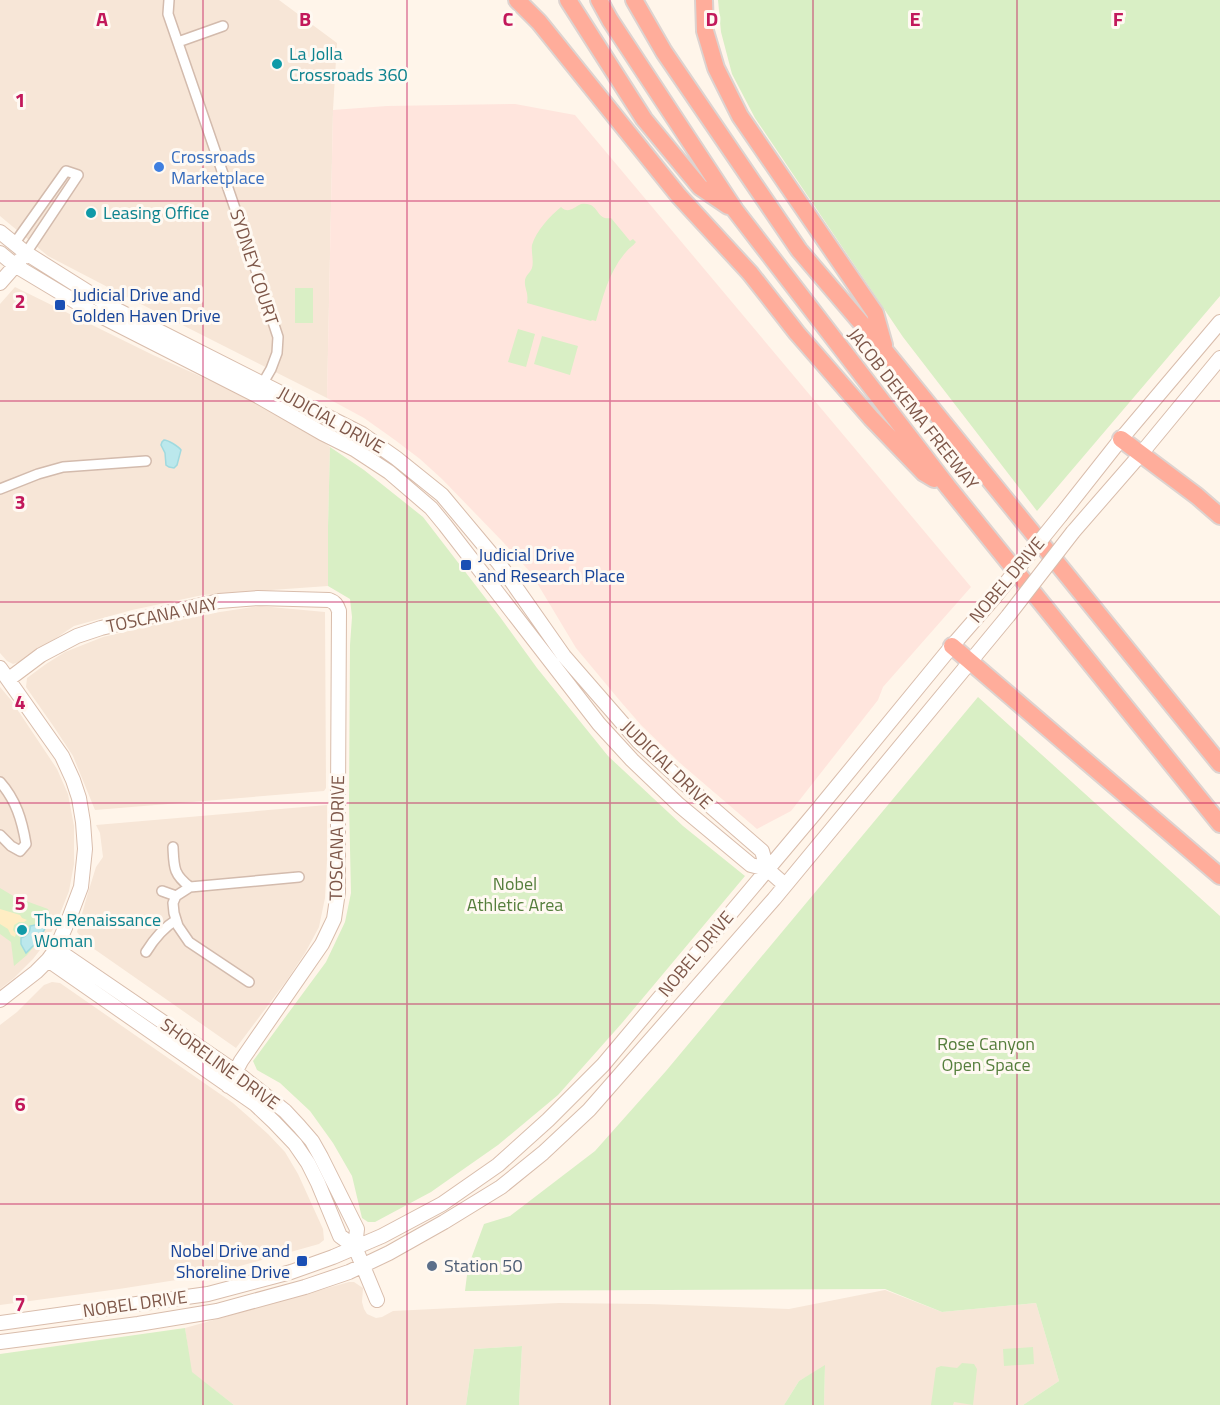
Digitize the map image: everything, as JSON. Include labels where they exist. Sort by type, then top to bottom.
[{"type":"highway","points":[[517,0],[538,22],[679,196],[750,273],[797,333],[871,418],[924,473],[948,487]]},
{"type":"highway","points":[[568,0],[644,119],[700,187],[735,210]]},
{"type":"highway","name":"JACOB DEKEMA FREEWAY","points":[[599,0],[735,210],[948,487],[1220,824]]},
{"type":"highway","name":"JACOB DEKEMA FREEWAY","points":[[634,0],[664,52],[799,250],[886,352],[1220,764]]},
{"type":"highway","points":[[704,0],[705,32],[716,68],[740,116],[875,313],[886,352]]},
{"type":"highway","points":[[1120,440],[1197,496],[1220,516]]},
{"type":"highway","points":[[952,646],[1220,876]]},
{"type":"street","name":"SYDNEY COURT","points":[[169,0],[168,14],[278,337],[277,353],[260,389]]},
{"type":"street","points":[[178,42],[223,26]]},
{"type":"street","points":[[0,284],[26,253],[78,176],[66,171],[14,244],[1,257]]},
{"type":"street","name":"JUDICIAL DRIVE","points":[[0,232],[26,253],[115,309],[260,389]]},
{"type":"street","name":"JUDICIAL DRIVE","points":[[1,257],[91,311],[362,434],[396,458],[442,495],[498,562],[564,656],[638,741],[762,851],[766,869],[785,885]]},
{"type":"street","name":"NOBEL DRIVE","points":[[0,1323],[208,1294],[291,1272],[382,1236],[442,1204],[498,1165],[548,1120],[603,1065],[823,804],[993,599],[1120,440],[1220,322]]},
{"type":"street","name":"NOBEL DRIVE","points":[[0,1342],[217,1311],[305,1287],[389,1253],[501,1187],[543,1154],[589,1110],[785,885],[1008,616],[1073,532],[1220,358]]},
{"type":"street","points":[[0,489],[63,467],[146,461]]},
{"type":"street","name":"TOSCANA WAY","points":[[4,674],[77,636],[101,628],[219,601],[258,598],[329,600]]},
{"type":"street","name":"TOSCANA DRIVE","points":[[228,1086],[241,1061],[322,944],[334,919],[338,892],[339,611],[338,605],[329,600]]},
{"type":"street","points":[[0,1000],[27,980],[52,954],[70,916],[82,878],[85,849],[82,813],[73,780],[62,756],[4,674]]},
{"type":"street","points":[[0,782],[16,804],[23,823],[26,843],[20,851],[0,835]]},
{"type":"street","points":[[173,847],[175,870],[180,879],[190,886]]},
{"type":"street","points":[[249,982],[189,942],[176,920],[173,903],[176,896],[190,886],[299,877]]},
{"type":"street","points":[[162,891],[176,896]]},
{"type":"street","points":[[147,952],[166,926],[176,920]]},
{"type":"street","name":"SHORELINE DRIVE","points":[[52,954],[236,1072],[285,1111],[312,1141],[330,1174],[357,1229],[355,1247]]},
{"type":"street","name":"SHORELINE DRIVE","points":[[52,954],[255,1104],[295,1144],[318,1183],[340,1236],[355,1247],[377,1300]]},
{"type":"shaded area","points":[[0,0],[279,0],[337,43],[333,110],[327,398],[48,256],[0,216]]},
{"type":"shaded area","points":[[515,104],[575,115],[971,587],[883,687],[878,700],[791,811],[757,829],[680,763],[641,725],[576,648],[531,573],[442,479],[420,459],[364,418],[327,398],[333,110],[387,106]]},
{"type":"shaded area","points":[[15,287],[153,355],[282,413],[330,447],[328,586],[203,595],[132,610],[74,626],[22,661],[13,664],[7,661],[0,653],[0,304]]},
{"type":"shaded area","points":[[260,606],[325,612],[326,788],[324,791],[95,810],[73,756],[26,687],[27,678],[65,652],[103,637],[220,612]]},
{"type":"shaded area","points":[[0,687],[57,769],[68,794],[74,826],[74,864],[69,891],[56,924],[43,946],[14,978],[0,989]]},
{"type":"shaded area","points":[[327,805],[325,898],[319,927],[287,980],[236,1048],[87,944],[77,932],[96,867],[103,857],[100,833],[96,825]]},
{"type":"shaded area","points":[[52,982],[60,983],[233,1103],[268,1134],[285,1152],[298,1174],[323,1229],[324,1240],[319,1244],[208,1275],[0,1305],[0,1025],[17,1012],[44,985]]},
{"type":"shaded area","points":[[354,1282],[363,1288],[364,1309],[367,1314],[376,1318],[393,1311],[559,1303],[789,1309],[885,1290],[942,1312],[1036,1303],[1059,1381],[1023,1405],[824,1405],[825,1366],[799,1381],[784,1405],[519,1405],[522,1346],[474,1349],[466,1405],[234,1405],[191,1372],[185,1328]]},
{"type":"green space","points":[[718,0],[1220,0],[1220,296],[1037,511],[903,337],[755,118],[732,74],[721,32]]},
{"type":"green space","points":[[581,204],[591,205],[602,217],[611,218],[630,241],[633,239],[636,242],[615,267],[596,321],[527,303],[525,280],[532,268],[532,245],[537,234],[561,207],[568,210]]},
{"type":"green space","points":[[295,288],[313,288],[313,323],[295,323]]},
{"type":"green space","points":[[518,329],[535,334],[526,367],[508,362]]},
{"type":"green space","points":[[542,336],[578,346],[570,375],[534,364]]},
{"type":"green space","name":"Nobel Athletic Area","points":[[330,447],[364,470],[423,517],[537,668],[608,756],[683,826],[745,876],[622,1023],[558,1095],[498,1145],[431,1192],[375,1222],[368,1222],[362,1218],[352,1176],[333,1143],[310,1111],[280,1083],[257,1070],[253,1061],[326,962],[345,922],[351,893],[349,804],[352,617],[350,599],[328,586]]},
{"type":"green space","name":"Rose Canyon Open Space","points":[[978,697],[1220,916],[1220,1405],[1023,1405],[1059,1381],[1036,1303],[942,1312],[885,1289],[465,1291],[468,1267],[484,1224],[510,1216],[595,1151],[666,1071]]},
{"type":"green space","points":[[0,888],[15,897],[48,909],[52,918],[37,943],[14,966],[11,942],[0,934]]},
{"type":"green space","points":[[185,1328],[192,1372],[234,1405],[0,1405],[0,1354]]},
{"type":"green space","points":[[522,1346],[519,1405],[466,1405],[474,1349]]},
{"type":"green space","points":[[1033,1347],[1034,1364],[1004,1366],[1003,1349]]},
{"type":"green space","points":[[962,1363],[974,1364],[977,1369],[973,1405],[954,1402],[953,1405],[931,1405],[936,1368],[941,1366],[957,1368]]},
{"type":"green space","points":[[825,1365],[824,1405],[784,1405],[799,1381]]},
{"type":"sand","points":[[0,909],[20,915],[27,920],[14,925],[15,937],[0,924]]},
{"type":"water","points":[[164,440],[173,443],[181,450],[174,468],[166,465],[165,453],[161,445]]},
{"type":"water","points":[[40,924],[46,926],[36,943],[26,953],[21,944],[21,938],[28,934],[30,926]]},
{"type":"place","name":"La Jolla Crossroads 360","points":[[277,64]]},
{"type":"place","name":"Crossroads Marketplace","points":[[159,167]]},
{"type":"place","name":"Leasing Office","points":[[91,213]]},
{"type":"place","name":"Judicial Drive and Golden Haven Drive","points":[[60,305]]},
{"type":"place","name":"Judicial Drive and Research Place","points":[[466,565]]},
{"type":"place","name":"The Renaissance Woman","points":[[22,930]]},
{"type":"place","name":"Nobel Drive and Shoreline Drive","points":[[302,1261]]},
{"type":"place","name":"Station 50","points":[[432,1266]]}]
